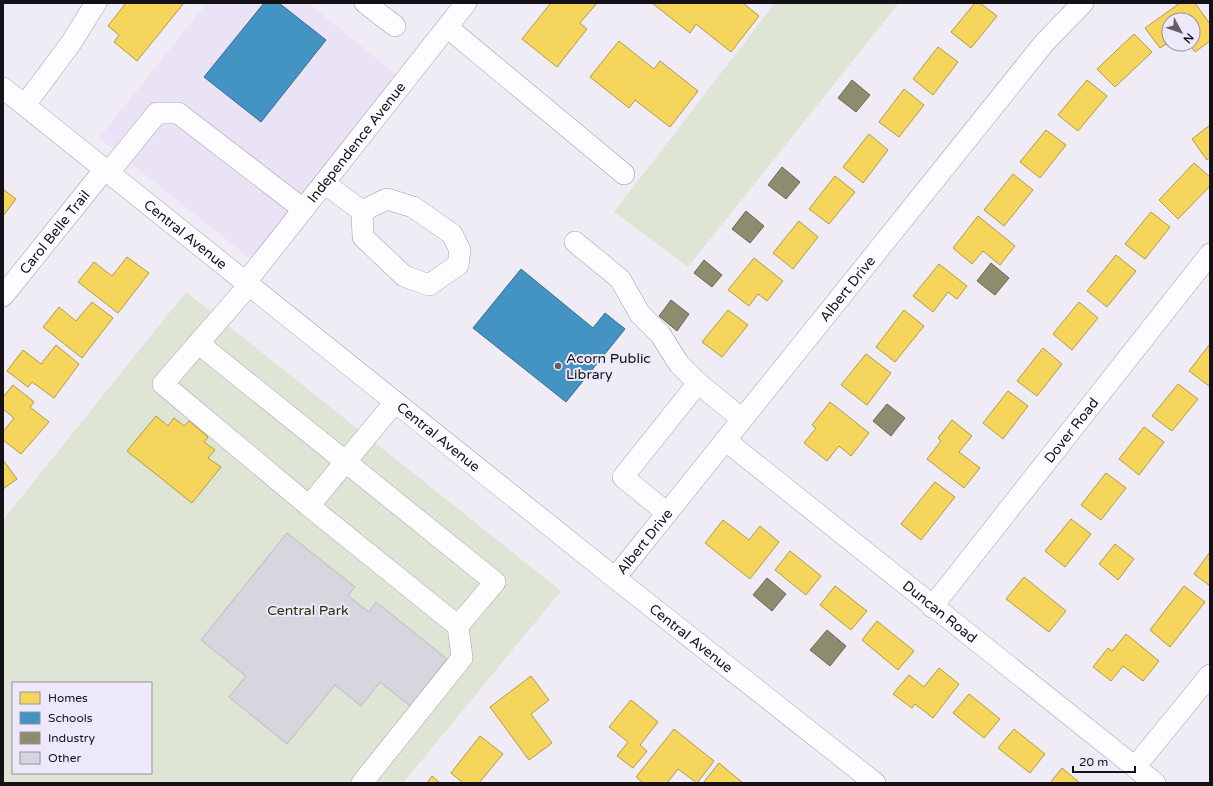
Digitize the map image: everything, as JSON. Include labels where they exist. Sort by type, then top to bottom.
[{"type":"street","points":[[25,105],[71,43],[96,3]]},
{"type":"street","points":[[366,3],[394,26]]},
{"type":"street","name":"Independence Avenue","points":[[309,506],[163,384],[248,284],[303,210],[466,3]]},
{"type":"street","name":"Albert Drive","points":[[615,578],[1045,42],[1084,3]]},
{"type":"street","points":[[447,27],[624,174]]},
{"type":"street","name":"Central Avenue","points":[[3,88],[615,578],[875,783]]},
{"type":"street","name":"Carol Belle Trail","points":[[3,296],[157,113],[178,113],[303,210]]},
{"type":"street","points":[[324,183],[362,211]]},
{"type":"street","points":[[386,199],[413,207],[452,234],[460,250],[458,265],[429,285],[404,276],[363,237],[362,211],[386,199]]},
{"type":"street","points":[[575,242],[620,279],[640,314],[660,334],[679,364],[698,383],[742,419]]},
{"type":"street","name":"Dover Road","points":[[932,607],[1210,254]]},
{"type":"street","points":[[198,343],[495,582],[458,626]]},
{"type":"street","points":[[667,513],[623,477],[698,383]]},
{"type":"street","points":[[362,783],[462,658],[458,626],[309,506],[395,402]]},
{"type":"street","name":"Duncan Road","points":[[725,440],[932,607],[1155,783]]},
{"type":"street","points":[[1135,767],[1210,675]]},
{"type":"shaded area","points":[[207,3],[308,3],[397,75],[251,259],[99,138]]},
{"type":"green space","points":[[775,3],[899,3],[688,267],[614,212]]},
{"type":"green space","name":"Central Park","points":[[186,292],[561,591],[403,783],[3,783],[3,520]]},
{"type":"building: Homes","points":[[126,3],[184,3],[137,61],[114,42],[119,35],[108,26]]},
{"type":"building: Homes","points":[[548,3],[597,3],[580,23],[587,29],[557,67],[522,39],[550,4]]},
{"type":"building: Homes","points":[[652,3],[743,3],[759,16],[731,52],[696,24],[690,33]]},
{"type":"building: Homes","points":[[975,3],[980,3],[997,16],[971,48],[951,32]]},
{"type":"building: Homes","points":[[1180,3],[1195,3],[1210,24],[1210,41],[1201,48],[1201,12],[1167,12]]},
{"type":"building: Homes","points":[[1161,17],[1161,47],[1160,48],[1145,28]]},
{"type":"building: Homes","points":[[1134,34],[1152,52],[1115,87],[1097,69]]},
{"type":"building: Homes","points":[[619,41],[654,69],[660,61],[698,91],[670,127],[635,100],[629,108],[590,77]]},
{"type":"building: Homes","points":[[938,47],[958,62],[933,95],[913,79]]},
{"type":"building: Homes","points":[[1087,80],[1107,96],[1078,131],[1058,115]]},
{"type":"building: Homes","points":[[904,89],[924,105],[899,137],[879,122]]},
{"type":"building: Homes","points":[[1210,125],[1210,157],[1207,160],[1192,139]]},
{"type":"building: Homes","points":[[1046,130],[1066,145],[1040,178],[1020,162]]},
{"type":"building: Homes","points":[[869,134],[888,150],[863,183],[843,167]]},
{"type":"building: Homes","points":[[1194,163],[1210,177],[1210,186],[1178,219],[1159,200]]},
{"type":"building: Homes","points":[[1013,174],[1033,190],[1004,226],[984,210]]},
{"type":"building: Homes","points":[[835,176],[855,192],[829,224],[809,209]]},
{"type":"building: Homes","points":[[3,189],[16,199],[3,216]]},
{"type":"building: Homes","points":[[1151,212],[1170,227],[1145,259],[1125,244]]},
{"type":"building: Homes","points":[[978,216],[1015,246],[1000,265],[983,251],[972,264],[953,248]]},
{"type":"building: Homes","points":[[799,221],[818,237],[793,269],[773,253]]},
{"type":"building: Homes","points":[[1116,255],[1136,271],[1107,307],[1087,291]]},
{"type":"building: Homes","points":[[127,257],[149,273],[118,313],[78,282],[94,262],[112,276]]},
{"type":"building: Homes","points":[[754,258],[783,281],[767,301],[758,294],[749,306],[728,290]]},
{"type":"building: Homes","points":[[939,264],[967,286],[957,299],[948,292],[933,312],[913,296]]},
{"type":"building: Homes","points":[[92,302],[113,318],[82,358],[43,327],[59,307],[76,321]]},
{"type":"building: Homes","points":[[1079,302],[1098,318],[1072,350],[1053,334]]},
{"type":"building: Homes","points":[[728,310],[748,325],[722,357],[702,342]]},
{"type":"building: Homes","points":[[904,310],[924,326],[895,362],[876,347]]},
{"type":"building: Homes","points":[[1210,344],[1210,385],[1209,386],[1189,371]]},
{"type":"building: Homes","points":[[56,345],[79,364],[54,398],[32,382],[28,387],[7,371],[23,350],[41,364]]},
{"type":"building: Homes","points":[[1043,348],[1062,364],[1037,396],[1017,381]]},
{"type":"building: Homes","points":[[866,354],[891,373],[867,405],[841,385]]},
{"type":"building: Homes","points":[[1178,384],[1198,399],[1172,431],[1152,416]]},
{"type":"building: Homes","points":[[13,385],[34,402],[30,407],[49,422],[21,454],[3,440],[3,432],[14,418],[3,409],[3,397]]},
{"type":"building: Homes","points":[[1008,391],[1028,406],[1003,439],[983,423]]},
{"type":"building: Homes","points":[[830,402],[869,433],[851,456],[839,446],[827,461],[804,443],[816,428],[812,425]]},
{"type":"building: Homes","points":[[156,416],[168,426],[174,418],[184,426],[189,421],[208,437],[204,442],[215,450],[208,458],[221,467],[192,503],[127,451]]},
{"type":"building: Homes","points":[[952,420],[972,436],[959,452],[980,468],[964,488],[927,459],[941,441],[938,438]]},
{"type":"building: Homes","points":[[1144,427],[1164,442],[1139,475],[1119,459]]},
{"type":"building: Homes","points":[[3,460],[17,479],[3,489]]},
{"type":"building: Homes","points":[[1106,473],[1126,488],[1101,520],[1081,505]]},
{"type":"building: Homes","points":[[935,482],[955,497],[921,540],[901,524]]},
{"type":"building: Homes","points":[[1071,519],[1091,534],[1065,567],[1045,551]]},
{"type":"building: Homes","points":[[723,520],[749,540],[760,526],[779,542],[750,579],[705,543]]},
{"type":"building: Homes","points":[[1115,544],[1134,559],[1118,580],[1099,564]]},
{"type":"building: Homes","points":[[790,551],[821,576],[806,595],[775,570]]},
{"type":"building: Homes","points":[[1210,552],[1210,586],[1194,574]]},
{"type":"building: Homes","points":[[1024,577],[1066,611],[1049,632],[1006,599]]},
{"type":"building: Homes","points":[[835,586],[867,611],[851,630],[820,605]]},
{"type":"building: Homes","points":[[1184,586],[1205,602],[1170,647],[1150,630]]},
{"type":"building: Homes","points":[[877,621],[914,651],[898,670],[862,640]]},
{"type":"building: Homes","points":[[1126,634],[1159,661],[1143,681],[1123,666],[1111,681],[1093,667],[1108,648],[1112,651]]},
{"type":"building: Homes","points":[[939,668],[959,684],[933,718],[915,704],[912,708],[893,694],[909,675],[924,687]]},
{"type":"building: Homes","points":[[531,676],[549,700],[531,714],[552,743],[529,760],[490,707]]},
{"type":"building: Homes","points":[[969,694],[1000,719],[984,738],[953,713]]},
{"type":"building: Homes","points":[[631,700],[658,722],[640,745],[647,751],[633,768],[617,756],[628,742],[609,727]]},
{"type":"building: Homes","points":[[674,729],[714,761],[697,783],[678,769],[667,783],[643,783],[636,777]]},
{"type":"building: Homes","points":[[1014,729],[1045,754],[1030,773],[998,748]]},
{"type":"building: Homes","points":[[480,736],[503,754],[479,783],[463,783],[451,773]]},
{"type":"building: Homes","points":[[719,763],[743,783],[703,783]]},
{"type":"building: Homes","points":[[1062,768],[1080,783],[1050,783]]},
{"type":"building: Homes","points":[[432,776],[440,783],[427,783]]},
{"type":"building: Schools","points":[[264,3],[279,3],[326,40],[261,122],[204,77]]},
{"type":"building: Schools","name":"Acorn Public Library","points":[[521,269],[593,328],[605,313],[625,329],[566,402],[473,328]]},
{"type":"building: Industry","points":[[852,80],[870,95],[856,112],[838,98]]},
{"type":"building: Industry","points":[[782,167],[800,182],[786,199],[768,185]]},
{"type":"building: Industry","points":[[746,211],[764,226],[750,243],[732,229]]},
{"type":"building: Industry","points":[[704,260],[722,275],[712,287],[694,273]]},
{"type":"building: Industry","points":[[991,263],[1009,278],[995,295],[977,281]]},
{"type":"building: Industry","points":[[671,300],[689,314],[677,331],[659,316]]},
{"type":"building: Industry","points":[[887,404],[905,418],[891,436],[873,421]]},
{"type":"building: Industry","points":[[767,578],[786,594],[772,611],[753,595]]},
{"type":"building: Industry","points":[[827,630],[846,646],[830,666],[810,650]]},
{"type":"building: Other","points":[[287,533],[355,587],[348,596],[369,612],[376,602],[447,659],[410,706],[380,682],[361,706],[335,685],[287,744],[229,697],[246,676],[201,640]]},
{"type":"place","name":"Acorn Public Library","points":[[558,366]]}]
